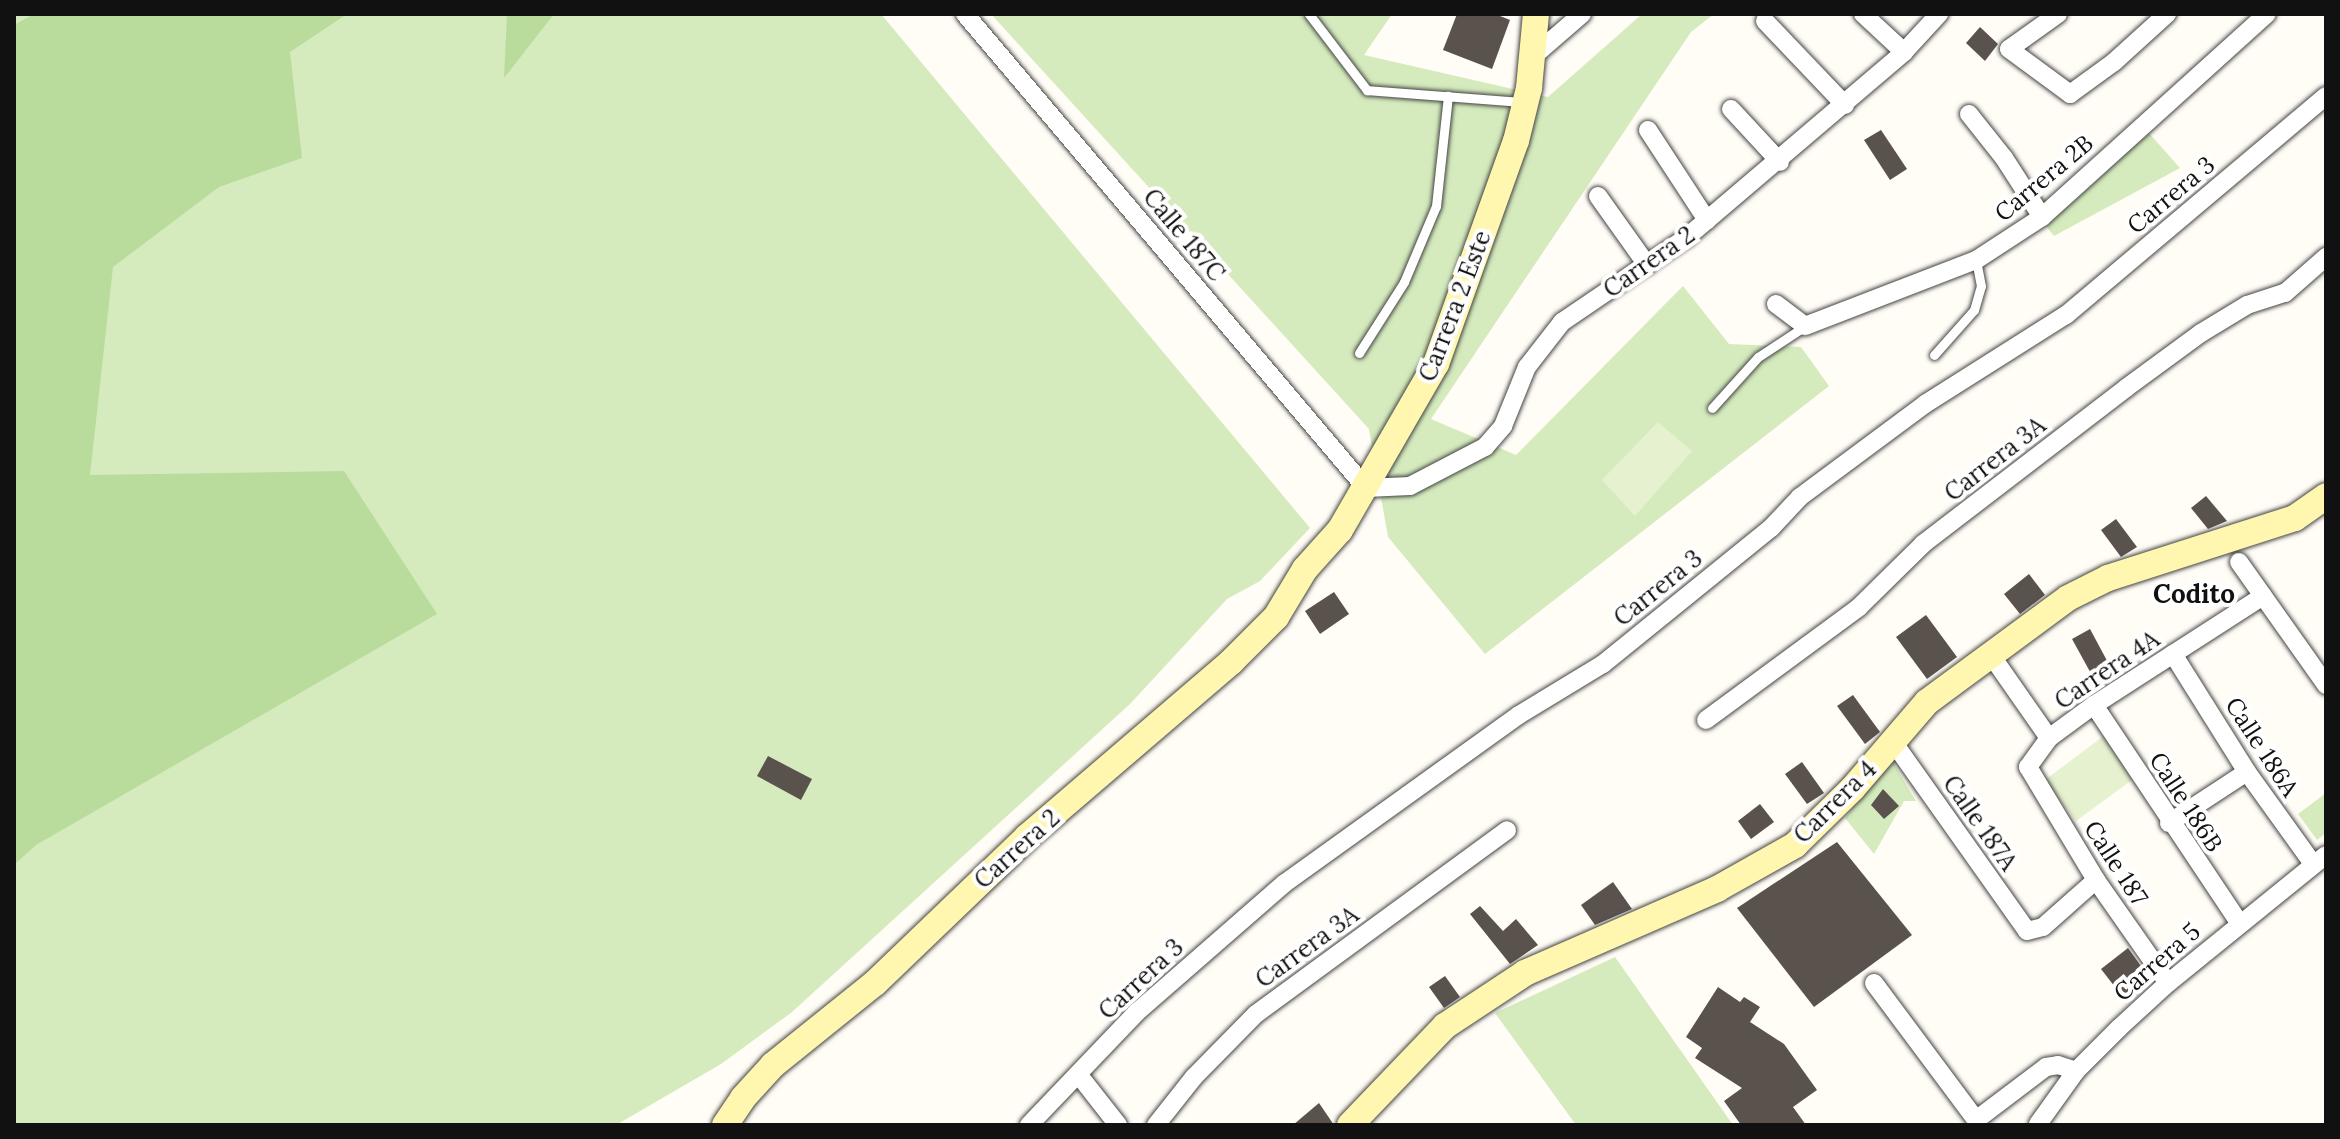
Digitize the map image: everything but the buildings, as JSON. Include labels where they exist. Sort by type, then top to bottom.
[{"type":"main road","name":"Carrera 2 Este","points":[[1305,569],[1340,530],[1436,364],[1516,141],[1526,102],[1536,14]]},
{"type":"main road","name":"Carrera 4","points":[[1359,1121],[1445,1026],[1525,973],[1717,889],[1795,845],[1816,827],[1894,743],[1927,702],[2068,598],[2108,578],[2295,518],[2326,496]]},
{"type":"main road","name":"Carrera 2","points":[[725,1125],[743,1098],[773,1065],[875,983],[1027,837],[1231,662],[1276,617],[1305,569]]},
{"type":"street","name":"Calle 187C","points":[[965,14],[1366,488]]},
{"type":"street","points":[[1530,59],[1582,14]]},
{"type":"street","points":[[1863,14],[1904,52]]},
{"type":"street","name":"Carrera 2","points":[[1366,488],[1410,486],[1485,447],[1503,426],[1527,367],[1562,322],[1647,265],[1780,162],[1904,52],[1939,14]]},
{"type":"street","points":[[2058,14],[2009,49],[2070,94],[2114,62],[2167,14]]},
{"type":"street","name":"Carrera 2B","points":[[1805,326],[1976,260],[2042,217],[2267,14]]},
{"type":"street","points":[[1765,21],[1845,105]]},
{"type":"street","name":"Carrera 3","points":[[1029,1125],[1137,1012],[1285,883],[1519,715],[1603,664],[1771,528],[1800,497],[1925,404],[2066,315],[2326,96]]},
{"type":"street","points":[[1731,109],[1780,162]]},
{"type":"street","points":[[1969,114],[2004,158],[2042,217]]},
{"type":"street","points":[[1648,130],[1707,220]]},
{"type":"street","points":[[1598,196],[1647,265]]},
{"type":"street","name":"Carrera 3A","points":[[1706,720],[1859,607],[1923,544],[2126,388],[2201,333],[2247,305],[2285,293],[2326,257]]},
{"type":"street","points":[[1776,304],[1805,326]]},
{"type":"street","points":[[2239,562],[2326,685]]},
{"type":"street","name":"Carrera 4A","points":[[2028,767],[2049,738],[2094,705],[2263,596]]},
{"type":"street","name":"Calle 186A","points":[[2173,654],[2247,772],[2319,860]]},
{"type":"street","points":[[1991,655],[2049,738]]},
{"type":"street","name":"Calle 186B","points":[[2094,705],[2169,823],[2240,924]]},
{"type":"street","name":"Calle 187A","points":[[1894,743],[2027,931],[2043,927],[2096,880]]},
{"type":"street","name":"Calle 187","points":[[2028,767],[2096,880],[2168,983]]},
{"type":"street","points":[[2169,823],[2247,772]]},
{"type":"street","name":"Carrera 3A","points":[[1156,1125],[1194,1077],[1256,1013],[1507,830]]},
{"type":"street","name":"Carrera 5","points":[[2038,1124],[2076,1071],[2168,983],[2319,860]]},
{"type":"street","points":[[1874,983],[1976,1120],[2046,1067],[2058,1065],[2076,1071]]},
{"type":"street","points":[[1078,1074],[1118,1125]]},
{"type":"lane","points":[[1309,14],[1367,90],[1526,102]]},
{"type":"lane","points":[[1359,353],[1404,282],[1436,206],[1448,96]]},
{"type":"lane","points":[[1934,355],[1974,310],[1981,286],[1976,260]]},
{"type":"lane","points":[[1712,408],[1758,357],[1805,326]]},
{"type":"green space","points":[[14,14],[881,14],[1310,528],[1260,581],[1227,599],[1130,704],[792,1012],[721,1064],[616,1125],[14,1125]]},
{"type":"green space","points":[[34,14],[347,14],[290,52],[302,158],[219,187],[113,267],[90,475],[344,471],[437,614],[36,845],[14,865],[14,25]]},
{"type":"green space","points":[[507,14],[554,14],[504,78]]},
{"type":"green space","points":[[991,14],[1392,14],[1364,55],[1548,97],[1642,14],[1714,14],[1691,32],[1431,419],[1516,455],[1683,286],[1729,344],[1801,347],[1829,386],[1485,654],[1388,537],[1369,429]]},
{"type":"green space","points":[[2148,132],[2180,168],[2054,236],[2046,226]]},
{"type":"green space","points":[[1658,422],[1692,451],[1635,516],[1602,480]]},
{"type":"green space","points":[[2105,735],[2136,777],[2076,821],[2045,780]]},
{"type":"green space","points":[[1891,759],[1916,801],[1904,801],[1874,854],[1845,818]]},
{"type":"green space","points":[[2326,793],[2326,833],[2317,840],[2298,814]]},
{"type":"green space","points":[[1615,957],[1733,1125],[1576,1125],[1495,1013]]},
{"type":"district","name":"Codito","points":[[2194,594]]}]
